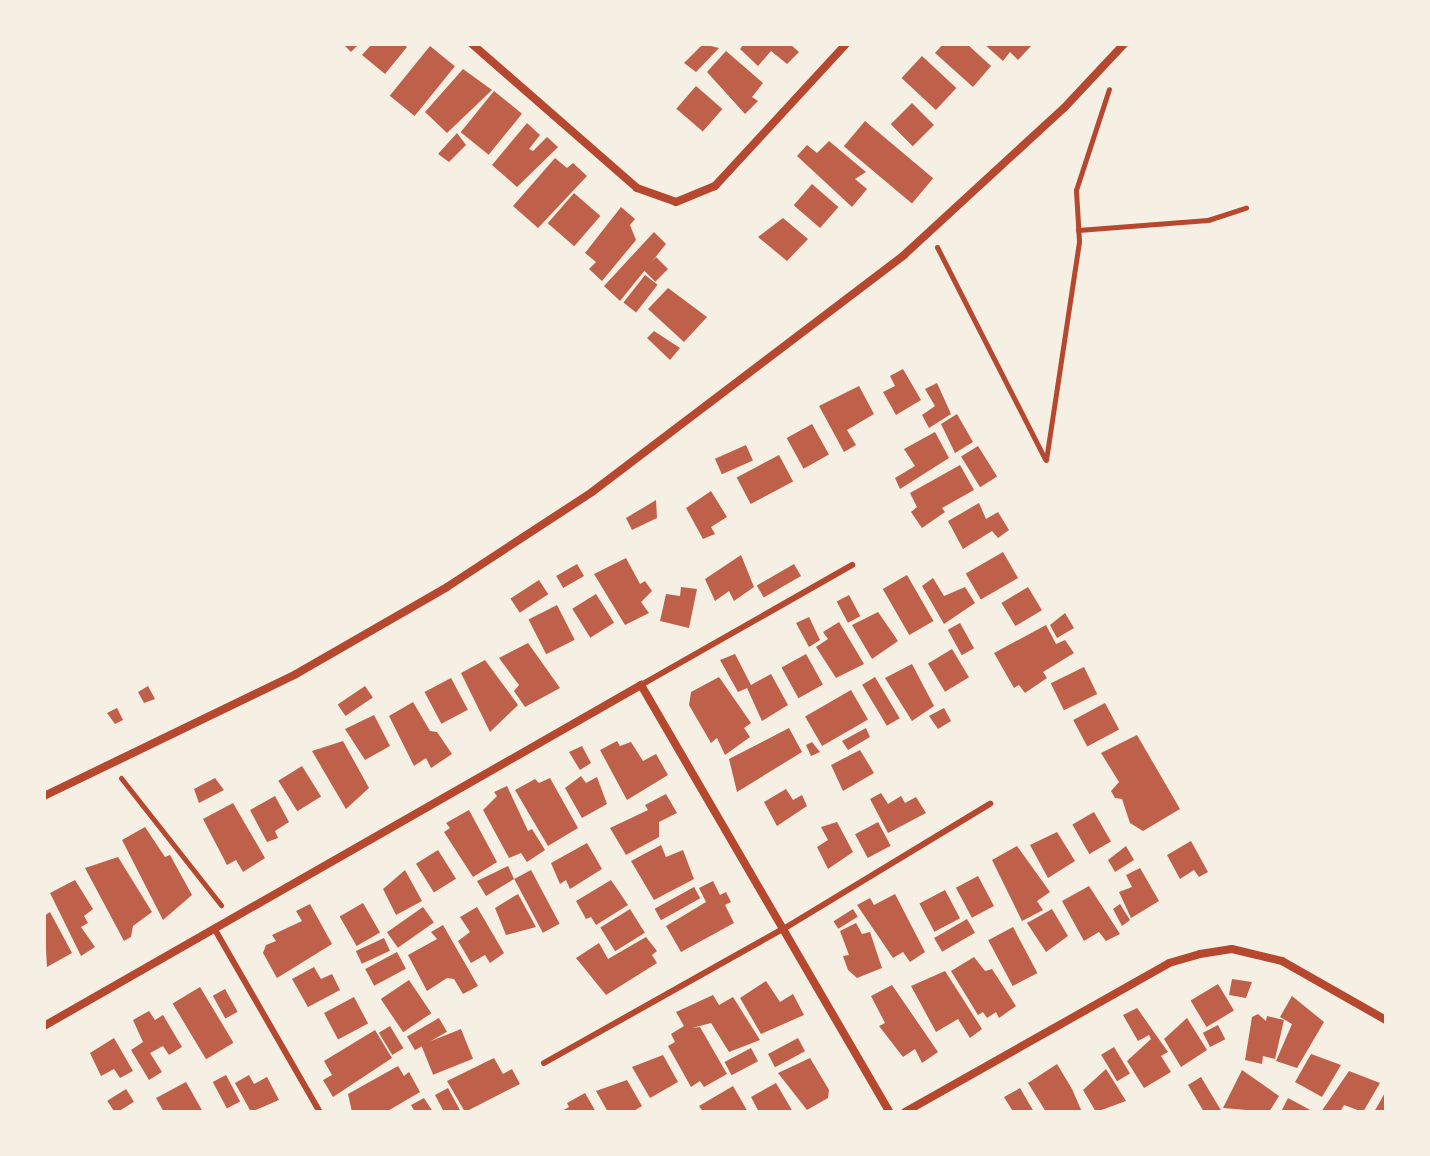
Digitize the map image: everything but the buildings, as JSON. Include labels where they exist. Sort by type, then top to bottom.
[{"type":"street","points":[[472,44],[637,188],[676,202],[715,186],[846,44]]},
{"type":"street","points":[[44,796],[296,674],[447,587],[692,419],[928,233],[1064,108],[1124,44]]},
{"type":"street","points":[[44,1026],[641,685],[890,1112]]},
{"type":"street","points":[[905,1112],[1169,963],[1200,954],[1232,949],[1282,961],[1386,1020]]},
{"type":"lane","points":[[641,685],[852,565]]},
{"type":"lane","points":[[544,1063],[785,928],[990,804]]},
{"type":"lane","points":[[214,928],[320,1112]]},
{"type":"path","points":[[928,233],[1046,460],[1078,230],[1076,190],[1124,44]]},
{"type":"path","points":[[1078,230],[1208,220],[1246,208]]},
{"type":"path","points":[[110,764],[231,917]]}]
